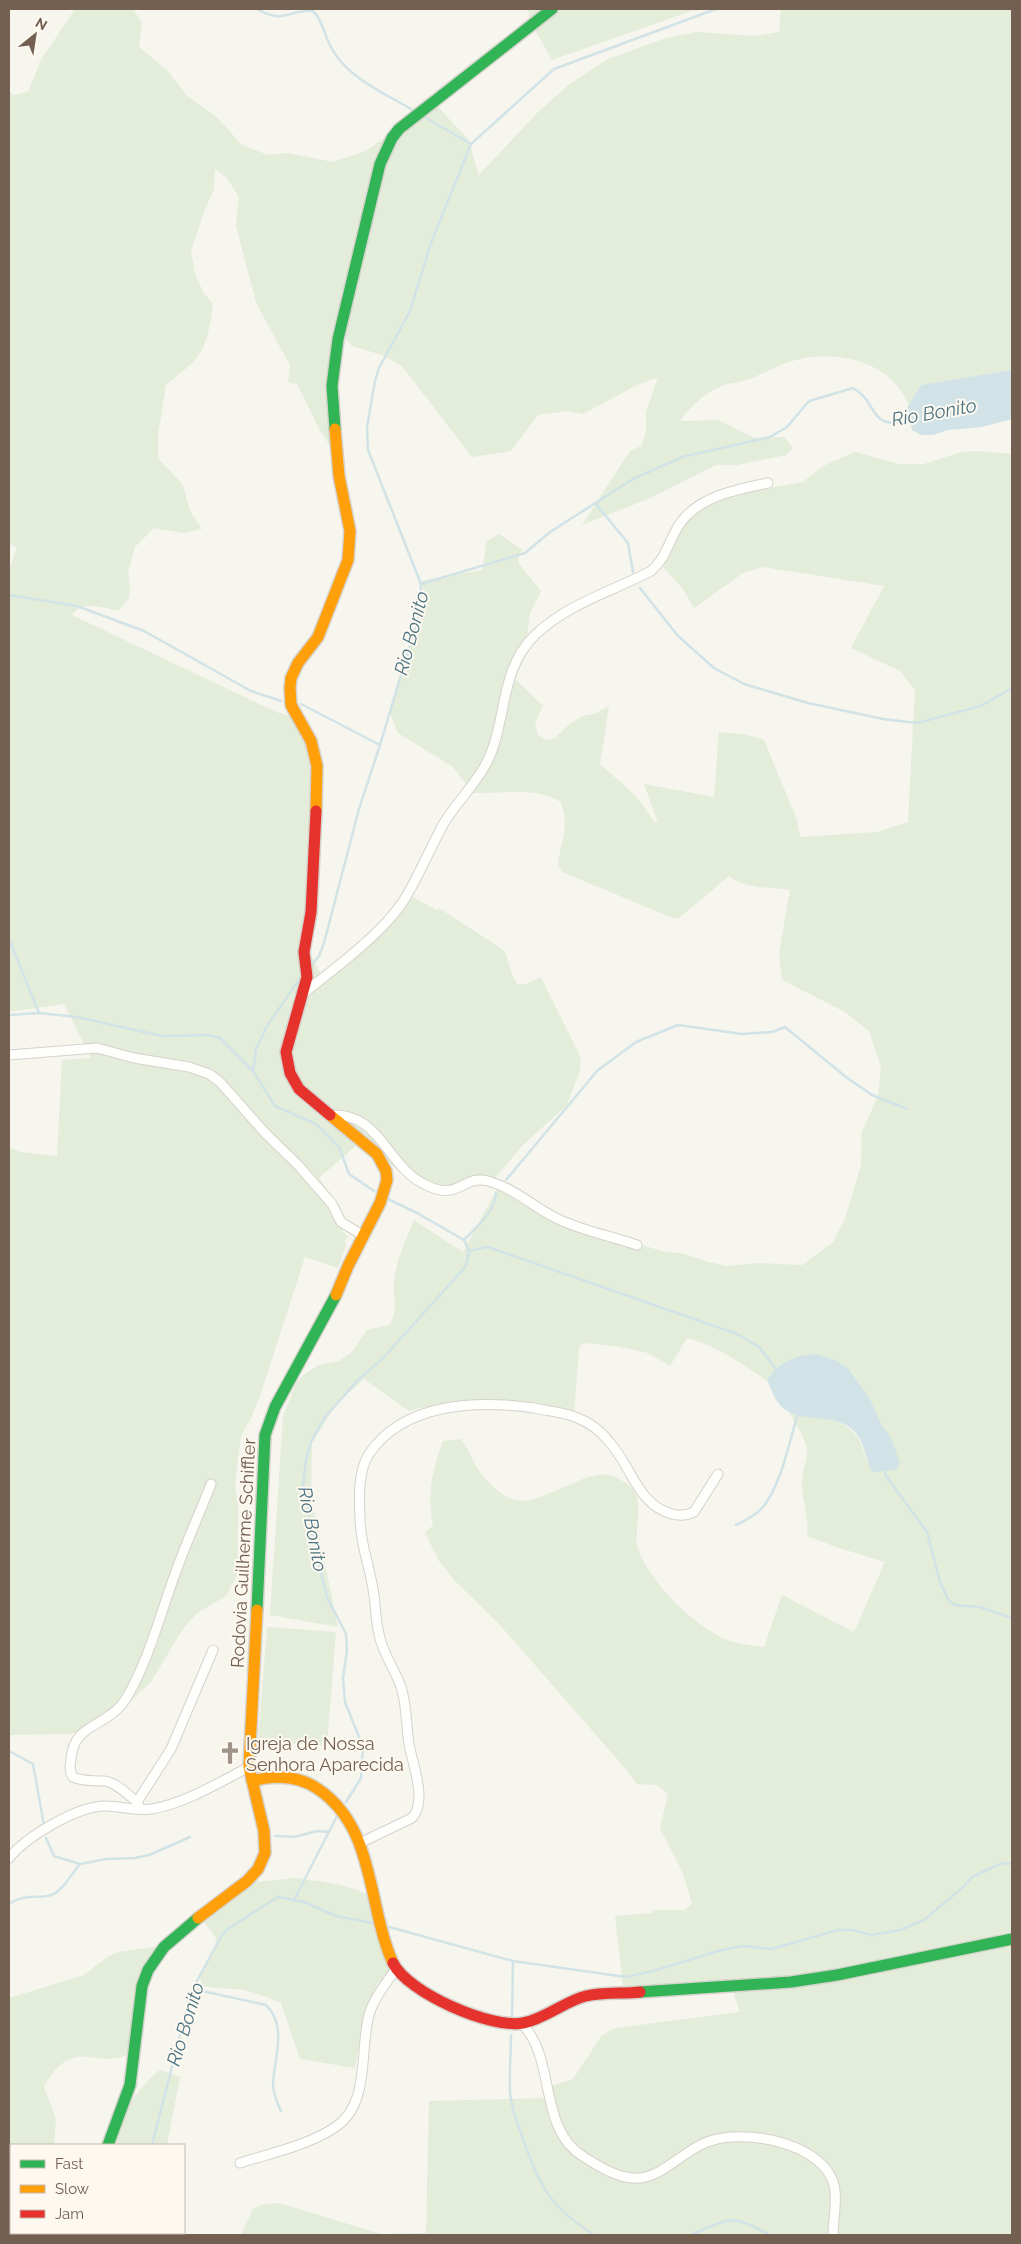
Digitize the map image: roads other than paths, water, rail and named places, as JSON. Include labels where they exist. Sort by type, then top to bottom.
[{"type":"street","name":"Rodovia Guilherme Schiffler","points":[[108,2144],[130,2085],[142,1986],[148,1970],[164,1947],[178,1933],[235,1892],[253,1876],[263,1861],[266,1842],[249,1767],[266,1435],[275,1407],[334,1300],[348,1266],[380,1203],[386,1180],[386,1171],[377,1154],[299,1089],[286,1063],[287,1043],[304,993],[306,972],[304,952],[311,912],[316,862],[317,766],[311,740],[291,705],[291,678],[298,663],[318,637],[328,616],[349,553],[350,531],[339,476],[332,386],[338,339],[380,164],[392,138],[399,129],[552,9]]},
{"type":"street","points":[[304,993],[334,970],[383,925],[403,902],[444,823],[486,764],[495,740],[504,693],[512,671],[521,652],[535,635],[580,602],[651,571],[660,562],[681,522],[706,501],[722,494],[768,483]]},
{"type":"street","points":[[9,1055],[96,1048],[134,1058],[189,1067],[209,1074],[219,1082],[266,1134],[298,1165],[332,1204],[341,1222],[364,1236]]},
{"type":"street","points":[[331,1115],[350,1116],[370,1128],[386,1144],[406,1172],[416,1180],[435,1190],[447,1192],[476,1180],[488,1181],[573,1226],[637,1245]]},
{"type":"street","points":[[360,1843],[412,1818],[417,1810],[418,1795],[417,1775],[409,1744],[403,1696],[378,1634],[374,1590],[360,1530],[360,1490],[363,1468],[370,1454],[380,1442],[398,1426],[425,1413],[469,1405],[520,1406],[566,1414],[591,1426],[612,1444],[643,1496],[655,1507],[668,1513],[688,1515],[694,1512],[718,1474]]},
{"type":"street","points":[[138,1806],[116,1786],[106,1781],[84,1780],[73,1777],[70,1770],[74,1743],[78,1735],[113,1715],[126,1699],[145,1661],[173,1578],[211,1484]]},
{"type":"street","points":[[138,1806],[172,1749],[214,1650]]},
{"type":"street","points":[[9,1858],[28,1840],[91,1807],[159,1807],[197,1793],[249,1767]]},
{"type":"street","points":[[252,1781],[274,1776],[291,1778],[317,1787],[336,1802],[346,1814],[360,1843],[388,1950],[396,1970],[419,1990],[473,2015],[502,2024],[522,2024],[586,1996],[790,1982],[837,1976],[1012,1939]]},
{"type":"street","points":[[240,2162],[307,2141],[335,2128],[343,2120],[354,2105],[358,2093],[365,2031],[370,2013],[384,1986],[396,1970]]},
{"type":"street","points":[[522,2024],[532,2035],[538,2050],[554,2116],[566,2141],[574,2151],[621,2176],[642,2178],[653,2174],[697,2146],[710,2141],[738,2137],[783,2144],[812,2157],[827,2170],[833,2181],[835,2193],[833,2235]]},
{"type":"water","points":[[1012,370],[1012,419],[982,427],[948,430],[933,435],[921,435],[912,430],[907,408],[921,385]]},
{"type":"water","points":[[816,1354],[835,1360],[848,1368],[870,1399],[882,1426],[891,1438],[900,1463],[896,1470],[872,1472],[859,1437],[848,1426],[839,1422],[797,1415],[778,1403],[767,1381],[771,1375],[787,1361],[801,1356]]},
{"type":"waterway","points":[[257,9],[274,16],[313,11],[317,15],[332,49],[347,68],[367,84],[411,109]]},
{"type":"waterway","points":[[310,967],[319,956],[324,943],[359,809],[420,612],[421,584],[368,450],[367,427],[375,381],[379,368],[410,311],[431,243],[471,144],[554,69],[716,9]]},
{"type":"waterway","points":[[426,118],[471,144]]},
{"type":"waterway","name":"Rio Bonito","points":[[421,584],[525,553],[550,532],[633,479],[682,457],[770,437],[787,427],[809,401],[853,388],[862,394],[880,419],[896,423],[911,421]]},
{"type":"waterway","points":[[595,503],[628,543],[633,572]]},
{"type":"waterway","points":[[640,588],[678,636],[714,668],[744,684],[808,703],[883,719],[917,723],[981,706],[1012,688]]},
{"type":"waterway","points":[[9,595],[77,606],[144,631],[251,691],[281,701]]},
{"type":"waterway","points":[[301,704],[380,745]]},
{"type":"waterway","points":[[9,939],[39,1013]]},
{"type":"waterway","name":"Rio Bonito","points":[[253,1071],[256,1049],[267,1026],[303,974]]},
{"type":"waterway","points":[[9,1015],[39,1013],[77,1017],[162,1036],[209,1035],[220,1038],[253,1071],[275,1106],[316,1124],[339,1147],[349,1174],[374,1191]]},
{"type":"waterway","points":[[506,1180],[597,1071],[636,1042],[678,1025],[742,1034],[772,1032],[785,1027],[846,1077],[872,1095],[907,1109]]},
{"type":"waterway","points":[[464,1240],[489,1213],[496,1193]]},
{"type":"waterway","name":"Rio Bonito","points":[[346,1802],[361,1778],[363,1747],[345,1702],[343,1678],[347,1651],[346,1634],[327,1597],[315,1548],[303,1485],[306,1460],[311,1442],[324,1418],[359,1379],[383,1358],[466,1266],[469,1251],[464,1240],[388,1199]]},
{"type":"waterway","points":[[469,1251],[488,1247],[737,1334],[759,1347],[777,1370]]},
{"type":"waterway","points":[[736,1525],[757,1513],[769,1499],[780,1476],[798,1413]]},
{"type":"waterway","points":[[884,1469],[886,1476],[927,1532],[940,1582],[948,1599],[954,1605],[980,1607],[1012,1618]]},
{"type":"waterway","points":[[9,1751],[33,1764],[44,1825]]},
{"type":"waterway","name":"Rio Bonito","points":[[294,1900],[337,1816]]},
{"type":"waterway","points":[[275,1836],[294,1837],[317,1831],[329,1832]]},
{"type":"waterway","points":[[46,1838],[54,1856],[80,1864],[106,1859],[135,1858],[149,1855],[190,1837]]},
{"type":"waterway","points":[[389,1927],[513,1961],[626,1977],[653,1971],[722,1950],[743,1946],[771,1949],[838,1930],[852,1930],[872,1935],[900,1930],[924,1920],[962,1888],[972,1877],[1002,1863],[1012,1864]]},
{"type":"waterway","points":[[9,1904],[22,1898],[52,1895],[63,1886],[80,1864]]},
{"type":"waterway","name":"Rio Bonito","points":[[152,2144],[191,1992],[222,1935],[229,1928],[278,1897],[304,1902],[336,1916],[372,1923]]},
{"type":"waterway","points":[[512,2019],[513,1961]]},
{"type":"waterway","points":[[193,1989],[266,2005],[273,2014],[277,2023],[278,2033],[273,2088],[281,2111]]},
{"type":"waterway","points":[[511,2035],[511,2098],[516,2120],[534,2169],[547,2193],[556,2204],[578,2224],[594,2235]]},
{"type":"waterway","points":[[690,2235],[713,2225],[730,2221],[746,2223],[769,2235]]},
{"type":"place","name":"Igreja de Nossa Senhora Aparecida","points":[[230,1753]]}]
